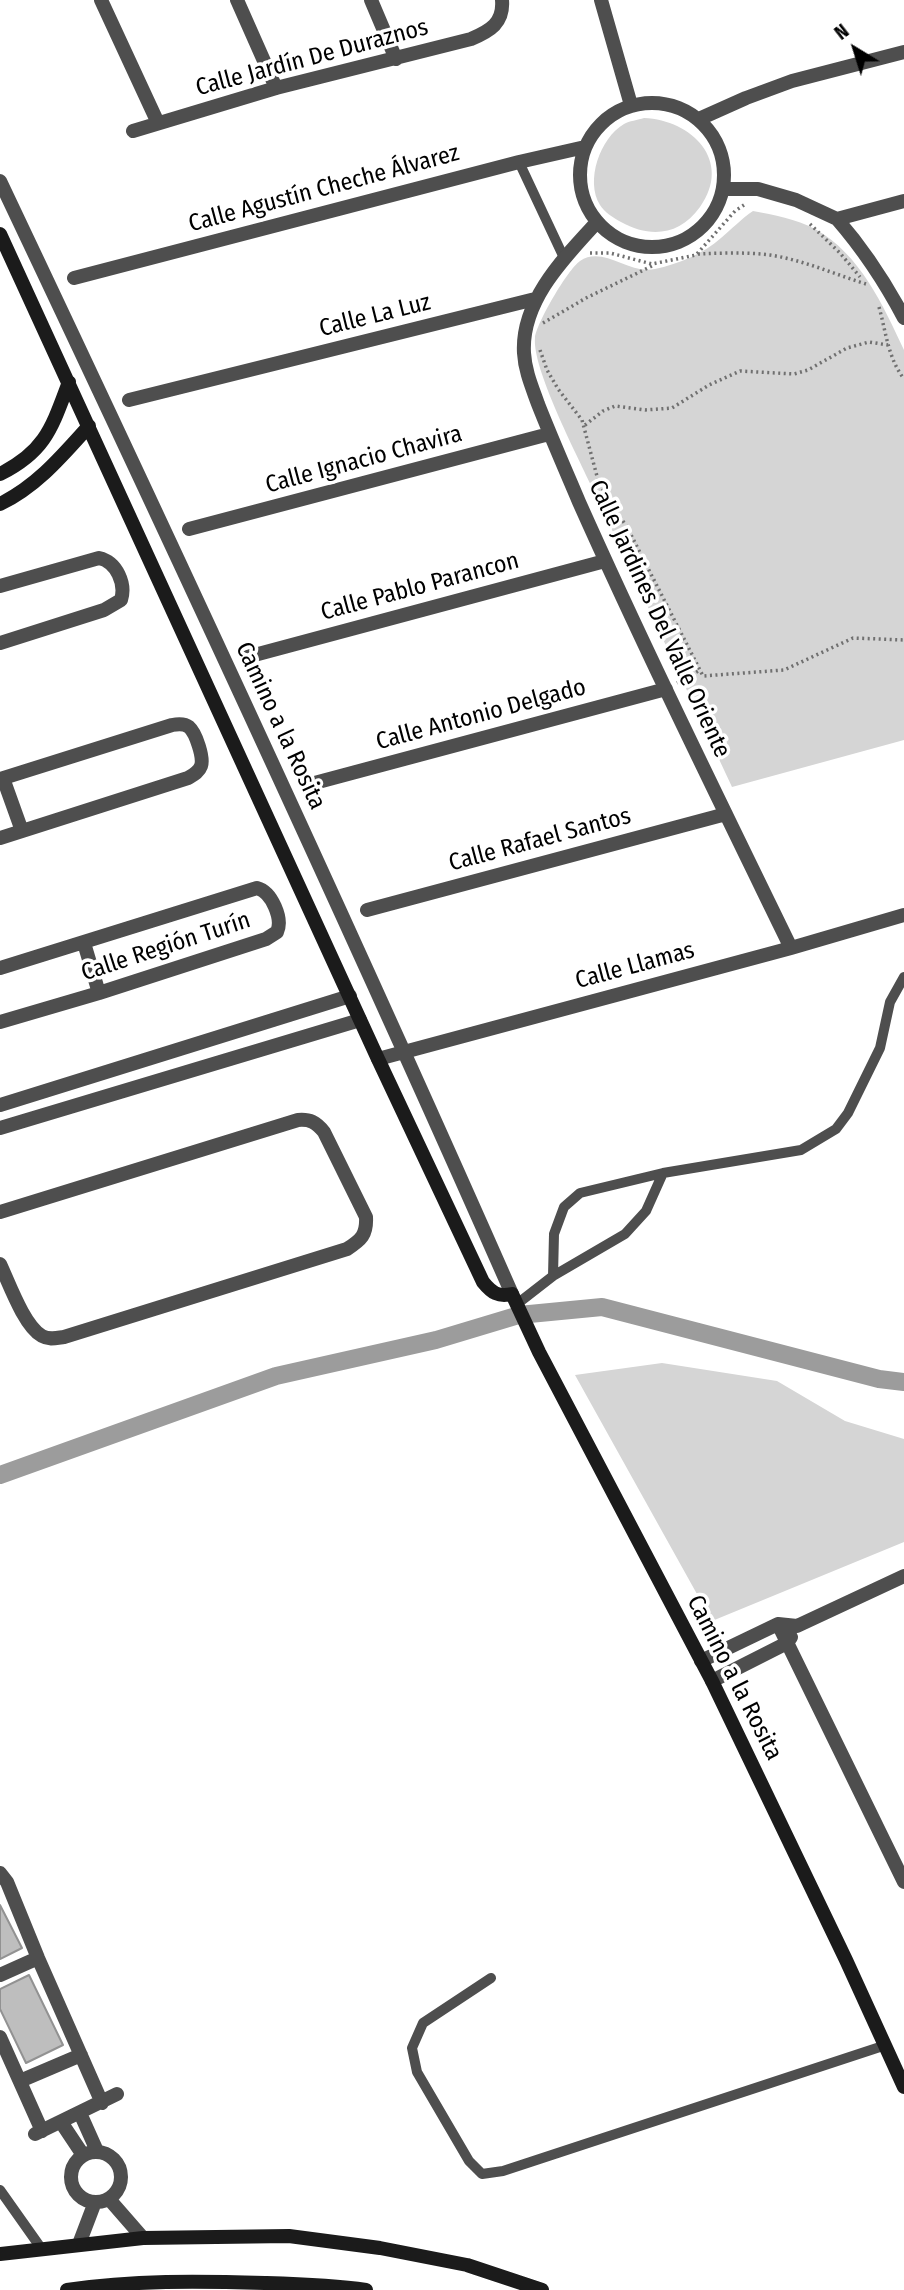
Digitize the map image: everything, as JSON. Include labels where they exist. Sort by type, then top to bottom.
[{"type":"street","points":[[101,0],[159,123]]},
{"type":"street","points":[[237,0],[276,88]]},
{"type":"street","points":[[371,0],[396,59]]},
{"type":"street","name":"Calle Jardín De Duraznos","points":[[133,131],[276,88],[471,40],[487,33],[499,22],[503,10],[502,0]]},
{"type":"street","points":[[601,0],[631,105]]},
{"type":"street","points":[[699,119],[746,97],[792,81],[904,52]]},
{"type":"street","points":[[649,102],[684,109],[699,119],[712,134],[721,151],[725,170],[723,189],[715,211],[701,229],[681,241],[659,247],[636,246],[615,237],[597,222],[585,203],[580,184],[580,166],[585,147],[596,129],[612,115],[631,105],[649,102]]},
{"type":"street","name":"Calle Agustín Cheche Álvarez","points":[[74,278],[585,147]]},
{"type":"street","name":"Camino a la Rosita","points":[[0,181],[113,418],[405,1052],[539,1352],[712,1681],[886,2045],[900,2066],[904,2087]]},
{"type":"street","points":[[723,189],[758,189],[796,200],[837,219],[860,245],[883,278],[904,318]]},
{"type":"street","points":[[837,219],[904,201]]},
{"type":"street","points":[[535,299],[597,222]]},
{"type":"street","points":[[0,234],[69,382],[51,428],[38,448],[18,465],[0,474]]},
{"type":"street","name":"Calle La Luz","points":[[129,400],[535,299]]},
{"type":"street","name":"Calle Jardines Del Valle Oriente","points":[[535,299],[525,331],[524,353],[527,373],[550,434],[605,561],[791,948]]},
{"type":"street","name":"Camino a la Rosita","points":[[69,382],[360,1020],[483,1282],[496,1295],[517,1304]]},
{"type":"street","points":[[0,504],[21,494],[50,469],[89,426]]},
{"type":"street","name":"Calle Ignacio Chavira","points":[[189,529],[550,434]]},
{"type":"street","points":[[0,586],[99,558],[106,559],[116,569],[123,593],[121,600],[104,610],[0,643]]},
{"type":"street","name":"Calle Pablo Parancon","points":[[247,657],[605,561]]},
{"type":"street","name":"Calle Antonio Delgado","points":[[307,785],[666,689]]},
{"type":"street","points":[[0,838],[22,831],[188,778],[200,770],[202,757],[195,736],[189,727],[172,725],[1,779],[22,831]]},
{"type":"street","name":"Calle Rafael Santos","points":[[367,910],[726,814]]},
{"type":"street","name":"Calle Región Turín","points":[[0,968],[257,888],[270,897],[279,922],[277,932],[266,939],[0,1022]]},
{"type":"street","name":"Calle Llamas","points":[[378,1059],[904,915]]},
{"type":"street","points":[[84,943],[99,993]]},
{"type":"street","points":[[0,1105],[350,996]]},
{"type":"street","points":[[0,1128],[360,1020]]},
{"type":"street","points":[[110,1070],[117,1093]]},
{"type":"street","points":[[0,1212],[298,1120],[310,1119],[324,1132],[366,1217],[366,1231],[360,1240],[347,1249],[64,1338],[42,1336],[30,1325],[0,1264]]},
{"type":"street","points":[[701,1661],[778,1624],[797,1626],[902,1581]]},
{"type":"street","points":[[778,1624],[904,1882]]},
{"type":"street","points":[[712,1681],[787,1643],[797,1626]]},
{"type":"street","points":[[0,1873],[102,2103]]},
{"type":"street","points":[[0,1975],[37,1958]]},
{"type":"street","points":[[0,2037],[20,2081],[38,2132],[117,2094]]},
{"type":"street","points":[[20,2081],[81,2055]]},
{"type":"street","points":[[80,2113],[90,2153]]},
{"type":"street","points":[[61,2122],[90,2153]]},
{"type":"street","points":[[90,2153],[111,2155],[120,2166],[121,2181],[115,2194],[102,2200],[82,2198],[76,2193],[71,2180],[73,2165],[90,2153]]},
{"type":"street","points":[[102,2200],[143,2238]]},
{"type":"street","points":[[79,2244],[102,2200]]},
{"type":"street","points":[[0,2254],[143,2238],[289,2236],[380,2248],[467,2265],[542,2290]]},
{"type":"street","points":[[67,2290],[174,2286],[197,2280],[366,2290]]},
{"type":"lane","points":[[519,162],[565,260]]},
{"type":"lane","points":[[553,1276],[554,1234],[564,1207],[580,1193],[663,1173],[801,1150],[835,1129],[848,1113],[880,1048],[890,1002],[904,977]]},
{"type":"lane","points":[[517,1304],[553,1276],[625,1234],[646,1211],[663,1173]]},
{"type":"lane","points":[[491,1978],[424,2023],[412,2048],[418,2072],[469,2161],[482,2174],[503,2171],[886,2045]]},
{"type":"lane","points":[[0,2190],[41,2248]]},
{"type":"path","points":[[696,254],[735,211],[751,202]]},
{"type":"path","points":[[809,223],[840,253],[872,292]]},
{"type":"path","points":[[582,257],[592,252],[610,253],[643,262],[659,263]]},
{"type":"path","points":[[542,317],[542,324],[614,283],[659,263],[696,254],[769,255],[804,263],[866,284]]},
{"type":"path","points":[[877,300],[896,369],[904,379]]},
{"type":"path","points":[[584,426],[603,411],[615,406],[645,410],[672,408],[709,385],[740,371],[794,374],[808,370],[847,348],[869,342],[888,345]]},
{"type":"path","points":[[539,346],[552,380],[582,420],[598,480],[627,527],[703,676],[784,670],[853,638],[904,640]]},
{"type":"path","points":[[666,689],[700,670]]},
{"type":"shaded area","points":[[644,118],[678,126],[692,135],[709,159],[712,174],[709,190],[692,217],[673,229],[664,231],[643,230],[612,217],[600,205],[594,184],[597,161],[608,139],[624,124]]},
{"type":"shaded area","points":[[753,211],[785,218],[815,229],[845,252],[868,282],[904,350],[904,740],[732,787],[557,412],[541,369],[535,338],[553,297],[580,261],[598,256],[645,270],[664,267],[706,249]]},
{"type":"shaded area","points":[[662,1363],[777,1381],[845,1421],[904,1439],[904,1542],[712,1621],[575,1375]]},
{"type":"building","points":[[0,1905],[22,1948],[0,1959]]},
{"type":"building","points":[[29,1975],[63,2045],[26,2063],[0,2009],[0,1989]]},
{"type":"waterway","points":[[0,1475],[276,1376],[436,1340],[519,1315],[602,1307],[879,1379],[904,1382]]}]
